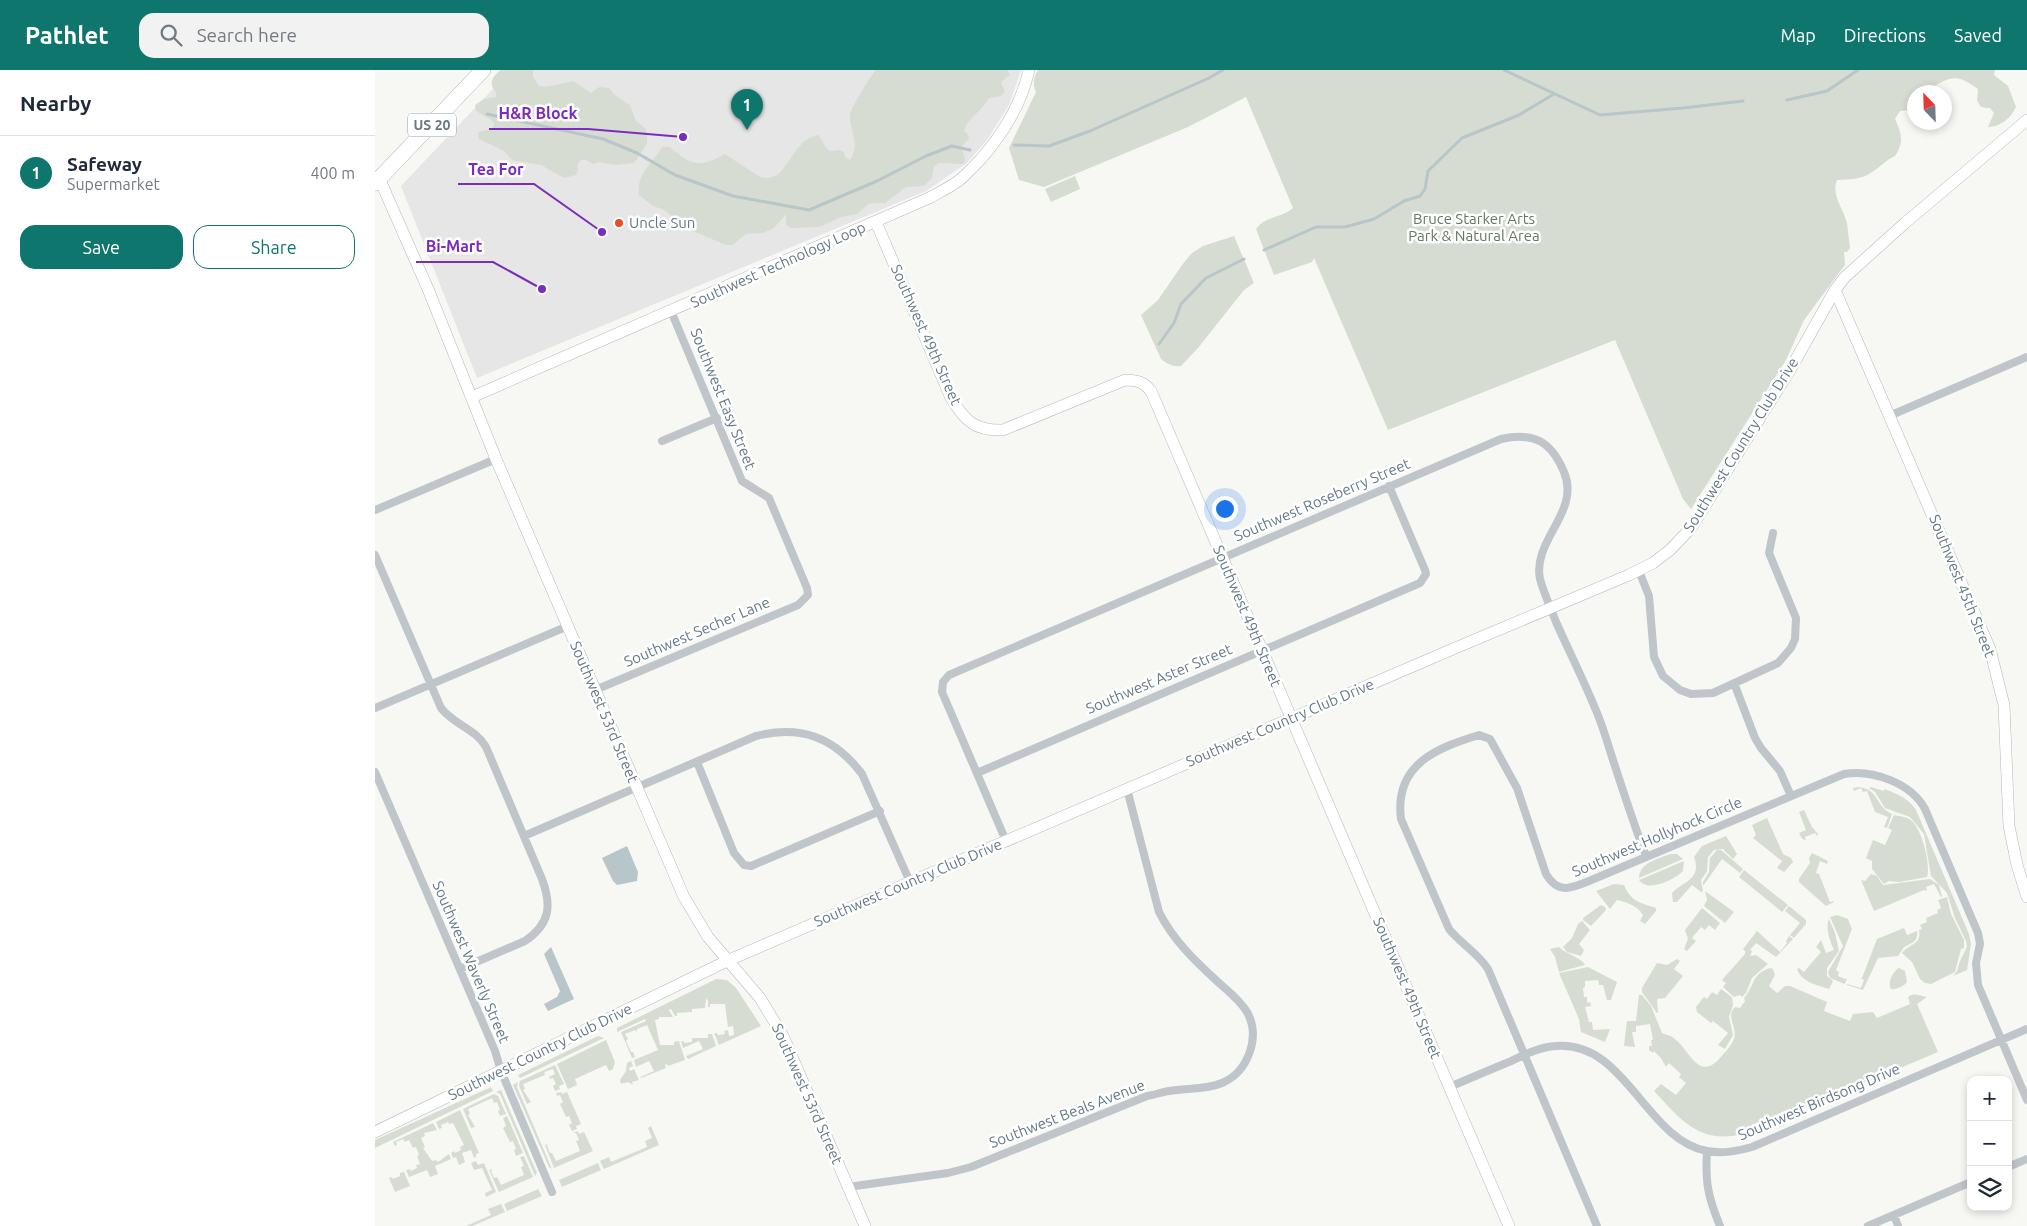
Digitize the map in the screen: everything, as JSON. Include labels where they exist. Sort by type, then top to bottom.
[{"type":"highway","name":"US 20","points":[[377,181],[483,70]]},
{"type":"street","name":"Southwest Technology Loop","points":[[472,397],[929,198],[961,179],[986,152],[1011,119],[1027,80],[1029,70]]},
{"type":"street","name":"Southwest Country Club Drive","points":[[375,1132],[729,960],[1290,718],[1639,571],[1670,550],[1691,528],[1790,370],[1835,290],[1849,273],[1905,222],[2027,120]]},
{"type":"street","name":"Southwest 53rd Street","points":[[377,181],[428,289],[496,459],[689,908],[709,937],[760,998],[783,1036],[865,1226]]},
{"type":"street","name":"Southwest 49th Street","points":[[876,222],[951,398],[967,420],[984,429],[1003,430],[1125,380],[1143,383],[1151,391],[1509,1226]]},
{"type":"street","name":"Southwest 45th Street","points":[[1835,290],[1963,582],[1991,652],[2004,705],[2009,826],[2017,865],[2027,897]]},
{"type":"street","name":"Southwest Easy Street","points":[[671,310],[717,418],[741,482],[769,498],[807,588],[808,595]]},
{"type":"street","points":[[1889,416],[2027,357]]},
{"type":"street","points":[[661,441],[717,418]]},
{"type":"street","name":"Southwest Roseberry Street","points":[[1006,841],[942,692],[943,682],[949,675],[1501,439],[1522,435],[1532,436],[1541,441],[1557,457],[1565,475],[1568,494],[1564,510],[1539,561],[1540,578],[1551,608],[1599,718],[1646,856]]},
{"type":"street","points":[[375,510],[496,459]]},
{"type":"street","name":"Southwest Aster Street","points":[[977,773],[1420,583],[1423,580],[1425,570],[1389,486]]},
{"type":"street","points":[[1639,571],[1649,596],[1654,657],[1663,676],[1680,690],[1691,694],[1713,692],[1778,663],[1791,648],[1795,639],[1796,618],[1769,552],[1773,533]]},
{"type":"street","points":[[375,555],[441,708],[449,718],[481,738],[524,836],[549,904],[545,920],[534,934],[525,941],[460,969]]},
{"type":"street","name":"Southwest Secher Lane","points":[[595,690],[798,605],[808,595]]},
{"type":"street","points":[[375,708],[568,626]]},
{"type":"street","points":[[1734,683],[1755,738],[1780,771],[1791,796]]},
{"type":"street","points":[[524,836],[757,736],[772,732],[794,732],[817,736],[837,747],[853,761],[862,774],[880,812],[910,882]]},
{"type":"street","name":"Southwest Hollyhock Circle","points":[[1597,1226],[1488,969],[1478,955],[1457,939],[1445,922],[1401,819],[1399,806],[1401,793],[1410,772],[1415,766],[1430,755],[1471,737],[1484,735],[1494,744],[1517,788],[1546,874],[1558,886],[1572,888],[1844,774],[1854,772],[1872,774],[1903,786],[1920,800],[1978,933],[1980,944],[1976,964],[1978,985],[2027,1100]]},
{"type":"street","points":[[697,762],[734,853],[744,865],[751,866],[880,812]]},
{"type":"street","name":"Southwest Waverly Street","points":[[375,772],[495,1051],[501,1071],[552,1192]]},
{"type":"street","name":"Southwest Beals Avenue","points":[[848,1187],[948,1173],[971,1167],[1147,1096],[1169,1091],[1217,1085],[1231,1078],[1243,1066],[1251,1048],[1253,1035],[1247,1012],[1184,949],[1165,924],[1159,912],[1127,789]]},
{"type":"street","name":"Southwest Birdsong Drive","points":[[1449,1087],[1536,1050],[1554,1046],[1578,1047],[1593,1054],[1612,1068],[1675,1135],[1707,1151],[1730,1152],[1752,1147],[2027,1029]]},
{"type":"street","points":[[1707,1151],[1705,1176],[1709,1200],[1720,1226]]},
{"type":"street","points":[[2010,1166],[2027,1159]]},
{"type":"street","points":[[1868,1226],[1967,1184]]},
{"type":"street","points":[[1894,1215],[1898,1226]]},
{"type":"shaded area","points":[[511,70],[1021,70],[1009,105],[987,140],[967,163],[926,191],[477,378],[401,186]]},
{"type":"shaded area","points":[[627,846],[638,872],[637,881],[617,885],[613,881],[602,858]]},
{"type":"shaded area","points":[[551,947],[574,999],[548,1011],[544,1004],[557,997],[560,991],[544,954]]},
{"type":"green space","points":[[501,70],[533,70],[533,77],[539,86],[551,86],[573,81],[591,93],[599,87],[609,88],[616,96],[630,105],[636,121],[645,128],[647,144],[634,163],[616,165],[599,162],[593,164],[586,160],[581,160],[577,165],[576,175],[564,178],[541,165],[512,160],[504,151],[479,139],[478,133],[493,129],[494,123],[476,111],[475,105],[484,99],[496,97],[492,80]]},
{"type":"green space","points":[[876,70],[1007,70],[1010,75],[1001,82],[1005,92],[1001,96],[989,98],[966,127],[964,131],[968,134],[969,140],[964,143],[962,148],[965,159],[963,164],[939,163],[934,166],[932,178],[924,186],[906,187],[885,203],[867,205],[857,214],[841,217],[819,227],[791,228],[786,225],[786,214],[774,228],[763,233],[746,234],[732,245],[726,245],[688,229],[664,210],[653,206],[639,195],[640,181],[662,147],[670,147],[684,158],[696,163],[709,161],[725,154],[760,177],[770,178],[777,175],[783,169],[801,145],[808,139],[818,135],[830,151],[839,150],[844,152],[845,157],[850,160],[855,143],[850,114]]},
{"type":"green space","name":"Bruce Starker Arts Park & Natural Area","points":[[1038,70],[1995,70],[1994,75],[2008,86],[2016,107],[2005,121],[1988,127],[1994,113],[1990,108],[1980,106],[1977,100],[1978,89],[1964,80],[1956,78],[1936,85],[1907,85],[1907,110],[1900,111],[1895,119],[1901,142],[1895,156],[1868,175],[1855,179],[1837,180],[1835,191],[1847,223],[1850,248],[1847,252],[1844,252],[1845,265],[1804,320],[1786,360],[1691,509],[1683,499],[1615,340],[1388,430],[1314,258],[1312,262],[1274,275],[1256,229],[1269,219],[1284,214],[1293,208],[1246,97],[1188,127],[1044,187],[1019,180],[1009,148],[1036,92],[1034,86],[1035,75]]},
{"type":"green space","points":[[1075,176],[1080,189],[1051,202],[1045,189]]},
{"type":"green space","points":[[1234,236],[1254,283],[1244,290],[1198,348],[1181,366],[1168,364],[1161,359],[1141,315],[1158,300],[1192,253],[1203,246]]},
{"type":"green space","points":[[1859,787],[1874,794],[1882,806],[1892,814],[1887,828],[1884,827],[1888,817],[1875,812],[1867,791],[1863,792],[1861,788],[1854,791],[1853,788]]},
{"type":"green space","points":[[1869,788],[1884,791],[1884,789],[1906,799],[1916,810],[1969,934],[1971,944],[1967,970],[1953,976],[1967,947],[1966,941],[1955,918],[1947,893],[1931,876],[1924,834],[1910,817],[1885,808],[1875,792]]},
{"type":"green space","points":[[1804,810],[1812,827],[1818,834],[1817,836],[1815,833],[1805,837],[1806,840],[1799,833],[1806,830],[1799,812]]},
{"type":"green space","points":[[1894,815],[1910,820],[1916,825],[1927,856],[1927,877],[1899,882],[1889,881],[1884,884],[1872,869],[1872,861],[1866,858],[1873,840],[1885,845],[1892,830],[1888,828]]},
{"type":"green space","points":[[1767,818],[1783,854],[1791,858],[1793,862],[1784,872],[1777,868],[1782,861],[1753,838],[1756,835],[1752,825]]},
{"type":"green space","points":[[1726,836],[1737,854],[1733,859],[1723,849],[1714,850],[1708,857],[1707,871],[1701,880],[1703,891],[1701,892],[1692,885],[1677,902],[1673,902],[1672,893],[1694,875],[1696,864],[1694,857],[1702,846]]},
{"type":"green space","points":[[1717,850],[1721,850],[1743,869],[1740,873],[1722,859],[1703,886],[1703,882],[1709,872],[1710,858]]},
{"type":"green space","points":[[1812,853],[1828,861],[1827,864],[1820,861],[1816,873],[1819,874],[1830,902],[1834,902],[1826,906],[1799,882],[1799,879],[1810,863],[1809,858]]},
{"type":"green space","points":[[1670,854],[1677,854],[1683,859],[1639,878],[1642,869],[1646,865]]},
{"type":"green space","points":[[1684,861],[1683,871],[1661,884],[1648,885],[1643,884],[1639,880]]},
{"type":"green space","points":[[1744,870],[1788,905],[1782,912],[1739,877]]},
{"type":"green space","points":[[1871,874],[1877,876],[1883,885],[1930,879],[1939,885],[1942,896],[1934,884],[1926,887],[1927,891],[1924,890],[1874,911],[1861,880],[1865,881]]},
{"type":"green space","points":[[1614,884],[1624,885],[1633,898],[1656,908],[1656,911],[1645,924],[1640,921],[1643,915],[1635,907],[1629,903],[1617,900],[1610,909],[1596,891]]},
{"type":"green space","points":[[1705,891],[1734,912],[1725,923],[1704,906],[1707,900]]},
{"type":"green space","points":[[1947,897],[1951,914],[1964,940],[1964,948],[1961,949],[1955,972],[1931,984],[1925,983],[1920,979],[1912,962],[1902,953],[1919,939],[1919,930],[1922,929],[1920,925],[1927,922],[1926,918],[1938,913],[1937,910],[1941,908],[1938,900]]},
{"type":"green space","points":[[1601,905],[1606,910],[1591,926],[1583,920],[1583,918]]},
{"type":"green space","points":[[1789,906],[1806,920],[1806,924],[1794,938],[1790,935],[1800,923],[1785,911]]},
{"type":"green space","points":[[1702,908],[1720,923],[1715,930],[1709,925],[1705,930],[1701,927],[1692,938],[1696,941],[1687,951],[1684,949],[1688,939],[1685,930]]},
{"type":"green space","points":[[1837,915],[1848,919],[1852,929],[1836,970],[1839,972],[1838,976],[1847,978],[1845,984],[1830,978],[1828,972],[1843,946],[1830,917]]},
{"type":"green space","points":[[1829,919],[1835,933],[1839,951],[1827,968],[1827,976],[1833,981],[1829,989],[1806,980],[1797,969],[1799,968],[1804,972],[1821,952],[1816,947],[1821,940],[1826,953],[1834,950],[1828,930]]},
{"type":"green space","points":[[1582,921],[1590,930],[1579,944],[1584,950],[1581,956],[1567,952],[1563,947],[1572,938],[1578,924]]},
{"type":"green space","points":[[1904,928],[1907,935],[1917,931],[1915,941],[1905,947],[1898,956],[1878,958],[1863,990],[1847,985],[1861,988],[1864,980],[1860,978],[1862,978],[1877,939]]},
{"type":"green space","points":[[1757,931],[1780,952],[1787,943],[1786,941],[1789,936],[1793,939],[1776,957],[1756,943],[1750,950],[1752,951],[1750,956],[1756,955],[1768,964],[1752,978],[1746,993],[1742,997],[1740,995],[1734,997],[1723,987],[1726,983],[1722,980],[1745,954],[1743,949]]},
{"type":"green space","points":[[1559,947],[1585,965],[1559,972],[1555,957],[1550,949]]},
{"type":"green space","points":[[1677,959],[1680,961],[1674,969],[1683,976],[1665,998],[1657,999],[1657,1013],[1642,992],[1642,988],[1657,963],[1667,965]]},
{"type":"green space","points":[[1588,967],[1617,982],[1611,1000],[1607,1000],[1603,985],[1599,985],[1598,980],[1585,981],[1585,987],[1583,988],[1584,997],[1587,997],[1587,1003],[1590,1002],[1591,1006],[1585,1007],[1589,1022],[1592,1022],[1593,1030],[1610,1029],[1605,1042],[1581,1032],[1579,1019],[1559,973]]},
{"type":"green space","points":[[1770,968],[1773,969],[1775,975],[1769,986],[1777,993],[1785,986],[1790,986],[1827,1002],[1824,1011],[1850,1021],[1853,1014],[1873,1012],[1877,1018],[1910,1004],[1908,997],[1913,995],[1927,997],[1917,1004],[1938,1052],[1746,1133],[1717,1136],[1694,1128],[1674,1112],[1654,1091],[1661,1084],[1676,1095],[1686,1083],[1679,1077],[1681,1074],[1669,1063],[1666,1067],[1654,1051],[1653,1053],[1649,1050],[1649,1046],[1652,1046],[1651,1040],[1653,1040],[1650,1024],[1636,1026],[1636,1032],[1632,1032],[1635,1047],[1624,1046],[1627,1021],[1636,1021],[1639,995],[1642,995],[1651,1006],[1662,1033],[1675,1039],[1695,1062],[1706,1067],[1713,1065],[1720,1058],[1734,1039],[1732,1011],[1735,1007],[1740,1008],[1745,1001],[1744,998],[1756,977]]},
{"type":"green space","points":[[1899,968],[1905,971],[1907,982],[1896,989],[1891,989],[1891,977]]},
{"type":"green space","points":[[716,979],[727,980],[736,988],[761,1026],[719,1045],[714,1033],[718,1035],[725,1034],[724,1031],[728,1030],[729,1036],[734,1035],[733,1026],[728,1027],[725,1004],[710,1004],[710,1007],[708,1007],[708,1000],[706,999],[705,1008],[692,1009],[692,1012],[677,1013],[677,1016],[675,1016],[671,1009],[669,1010],[673,1017],[659,1017],[659,1019],[655,1020],[660,1045],[674,1045],[674,1042],[679,1041],[685,1060],[668,1066],[667,1064],[665,1065],[666,1068],[641,1078],[654,1071],[649,1061],[636,1067],[634,1060],[658,1050],[647,1025],[637,1029],[637,1032],[635,1030],[625,1034],[628,1039],[626,1041],[635,1057],[632,1058],[621,1032],[646,1021],[645,1019],[617,1032],[617,1028]]},
{"type":"green space","points":[[1721,989],[1732,997],[1733,1005],[1729,1017],[1733,1035],[1725,1049],[1718,1045],[1728,1033],[1713,1021],[1711,1023],[1697,1012],[1696,1007],[1704,997],[1707,999],[1712,992],[1717,995]]},
{"type":"green space","points":[[708,1034],[712,1034],[716,1046],[688,1059],[686,1056],[703,1049],[699,1041],[683,1048],[681,1041],[684,1041],[684,1043],[692,1042],[692,1038],[708,1038]]},
{"type":"green space","points":[[598,1036],[604,1038],[520,1078],[518,1075]]},
{"type":"green space","points":[[606,1040],[615,1062],[613,1069],[609,1071],[606,1065],[575,1079],[577,1085],[568,1089],[557,1064]]},
{"type":"green space","points":[[631,1061],[633,1066],[629,1068],[630,1071],[634,1069],[639,1080],[632,1082],[633,1085],[628,1082],[621,1084],[620,1080],[626,1071],[627,1063]]},
{"type":"green space","points":[[555,1065],[564,1084],[555,1091],[553,1086],[556,1084],[553,1078],[550,1079],[549,1077],[555,1074],[553,1069],[544,1072],[545,1075],[523,1084],[525,1089],[523,1090],[531,1102],[527,1104],[519,1086],[520,1081]]},
{"type":"green space","points":[[518,1082],[517,1087],[552,1169],[549,1167],[513,1085]]},
{"type":"green space","points":[[491,1087],[493,1091],[375,1148],[375,1140]]},
{"type":"green space","points":[[501,1090],[537,1173],[535,1176],[500,1094],[496,1092]]},
{"type":"green space","points":[[561,1092],[562,1094],[567,1092],[581,1124],[572,1131],[569,1125],[572,1123],[569,1116],[566,1117],[560,1104],[563,1102],[560,1095],[557,1096],[556,1093]]},
{"type":"green space","points":[[494,1094],[498,1096],[506,1114],[500,1116],[497,1102],[494,1103],[492,1098],[468,1109],[470,1114],[468,1115],[475,1127],[471,1128],[463,1109]]},
{"type":"green space","points":[[460,1110],[479,1153],[474,1158],[471,1150],[462,1153],[465,1162],[459,1165],[456,1157],[453,1158],[451,1153],[461,1150],[460,1147],[464,1145],[453,1123],[449,1124],[448,1122],[441,1125],[442,1128],[439,1129],[436,1122]]},
{"type":"green space","points":[[507,1116],[523,1153],[516,1156],[513,1141],[510,1142],[503,1128],[506,1126],[503,1118]]},
{"type":"green space","points":[[433,1123],[437,1130],[424,1133],[425,1136],[421,1138],[425,1147],[423,1148],[432,1161],[436,1160],[438,1162],[449,1154],[451,1159],[435,1166],[438,1174],[430,1177],[427,1170],[409,1177],[406,1170],[410,1169],[411,1171],[417,1168],[416,1165],[420,1164],[416,1147],[413,1148],[409,1140],[405,1142],[403,1139],[396,1142],[397,1145],[395,1146],[393,1142]]},
{"type":"green space","points":[[651,1126],[659,1145],[604,1169],[600,1161],[609,1157],[611,1162],[647,1147],[645,1141],[652,1138],[648,1128]]},
{"type":"green space","points":[[578,1131],[579,1134],[584,1132],[593,1151],[554,1168],[545,1145],[548,1144],[550,1153],[552,1153],[556,1161],[580,1151],[576,1141],[579,1140],[576,1133],[573,1133]]},
{"type":"green space","points":[[524,1156],[533,1177],[499,1192],[489,1170],[493,1169],[491,1171],[494,1178],[497,1177],[501,1185],[524,1175],[521,1167],[524,1166],[520,1157]]},
{"type":"green space","points":[[476,1161],[478,1165],[484,1163],[496,1192],[486,1197],[485,1193],[492,1190],[482,1168],[474,1170],[471,1163]]},
{"type":"green space","points":[[598,1163],[601,1170],[562,1187],[559,1180]]},
{"type":"green space","points":[[404,1172],[410,1186],[395,1192],[389,1178],[392,1177],[393,1179]]},
{"type":"green space","points":[[538,1189],[542,1196],[507,1211],[504,1204]]},
{"type":"green space","points":[[501,1204],[505,1212],[472,1226],[466,1226],[491,1215],[488,1209]]},
{"type":"waterway","points":[[1014,145],[1049,146],[1090,131],[1223,70]]},
{"type":"waterway","points":[[1504,70],[1600,115],[1743,101]]},
{"type":"waterway","points":[[1787,100],[1827,91],[1858,70]]},
{"type":"waterway","points":[[1264,250],[1316,227],[1345,227],[1374,219],[1404,201],[1420,196],[1425,189],[1428,171],[1462,138],[1519,115],[1554,94]]},
{"type":"waterway","points":[[487,114],[603,139],[637,153],[675,175],[733,196],[809,210],[952,146],[970,150]]},
{"type":"waterway","points":[[1159,344],[1174,323],[1181,304],[1206,278],[1244,259]]},
{"type":"place","name":"Safeway","points":[[747,130]]},
{"type":"place","name":"H&R Block","points":[[683,137]]},
{"type":"place","name":"Uncle Sun","points":[[619,223]]},
{"type":"place","name":"Tea For","points":[[602,232]]},
{"type":"place","name":"Bi-Mart","points":[[542,289]]}]
